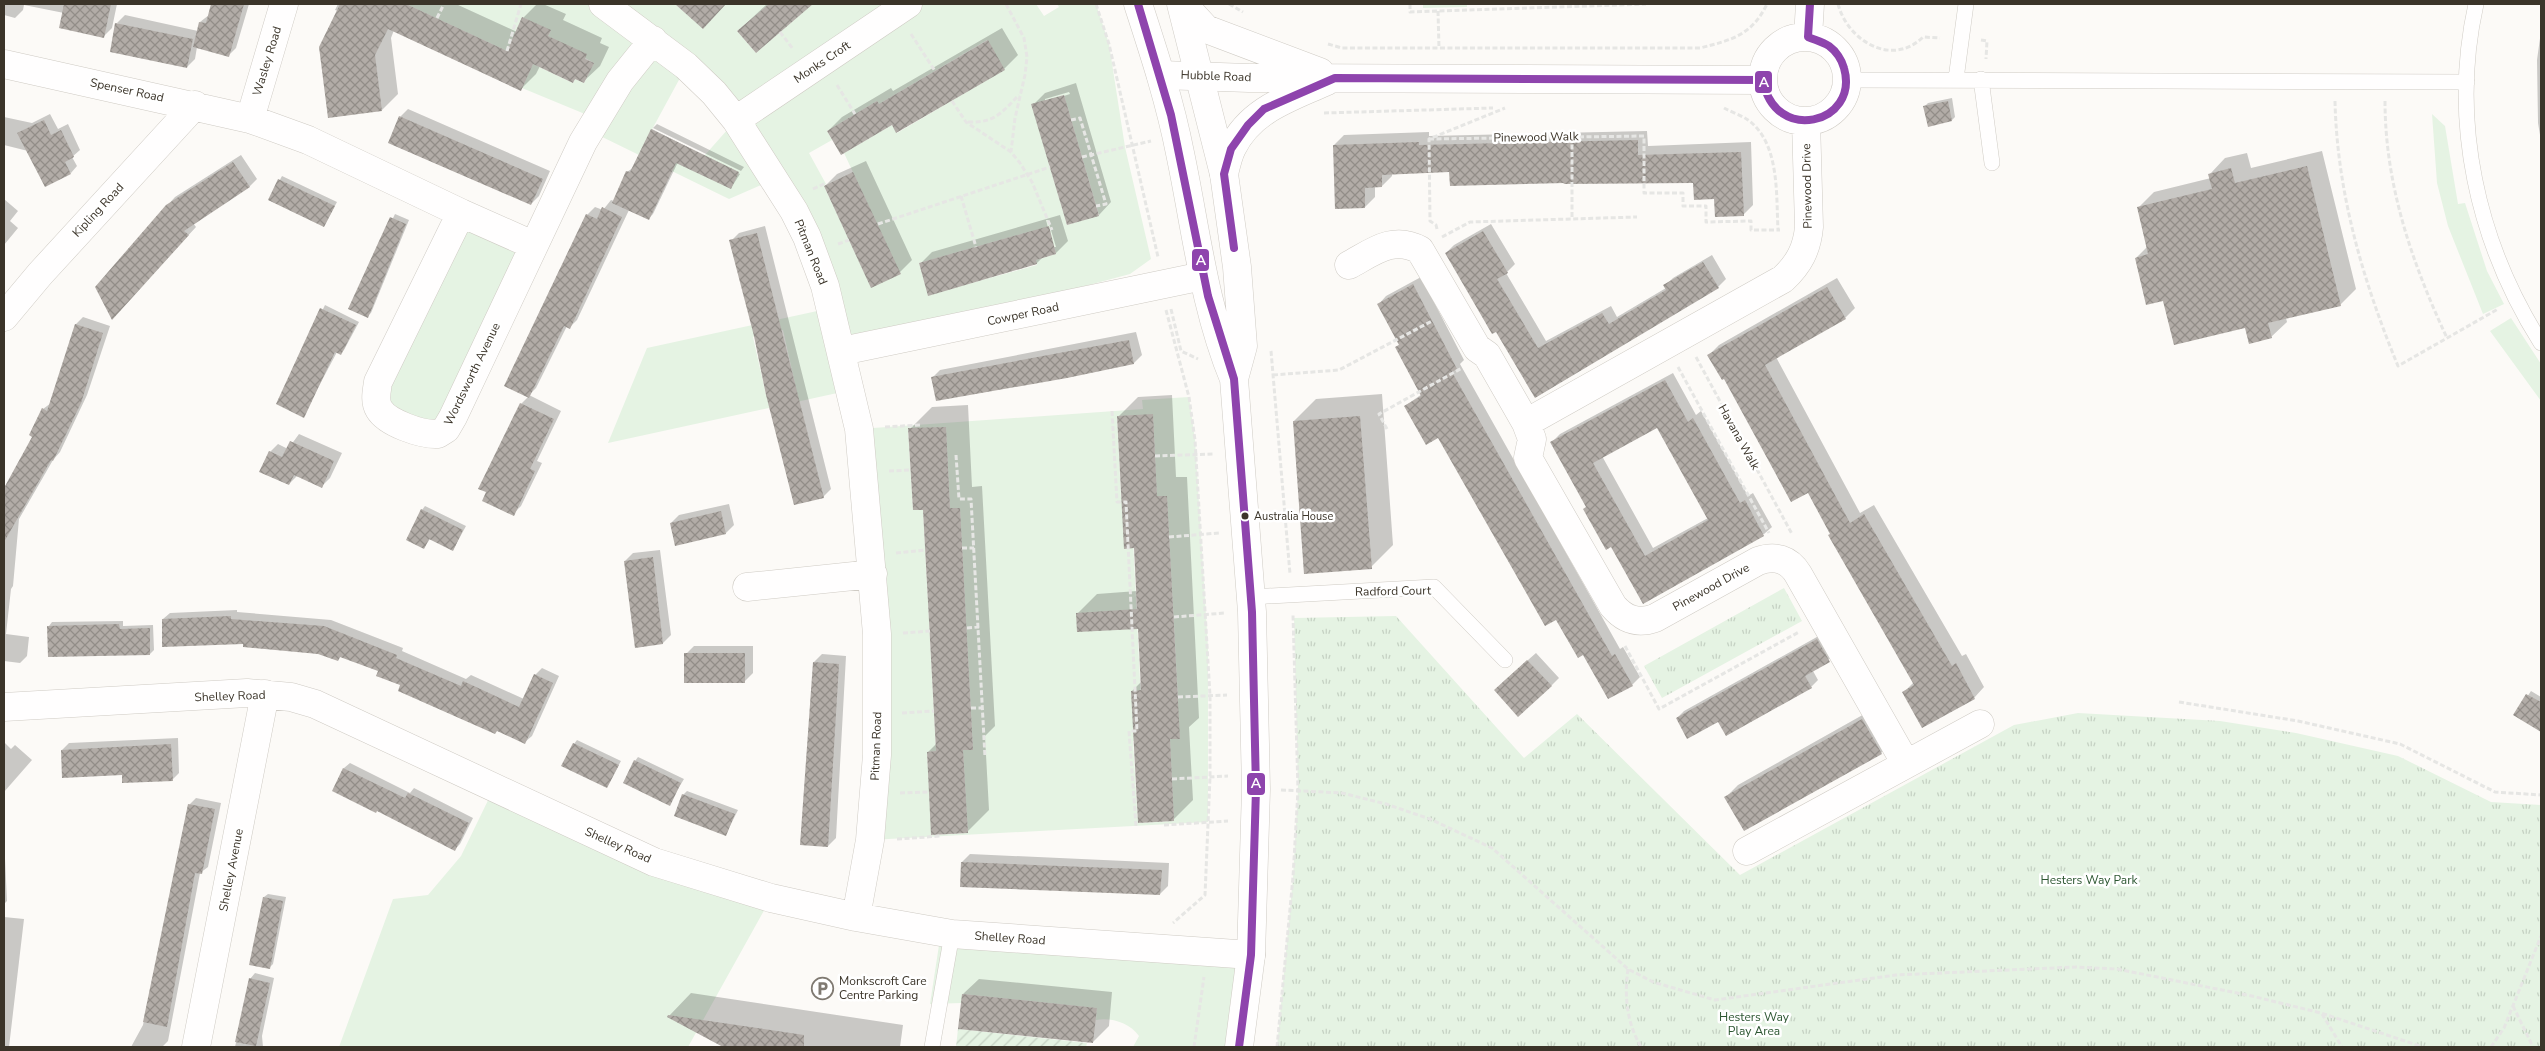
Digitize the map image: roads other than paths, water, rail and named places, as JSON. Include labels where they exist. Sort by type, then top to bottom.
[{"type":"street","name":"Wasley Road","points":[[250,119],[284,4]]},
{"type":"street","name":"Pitman Road","points":[[603,4],[653,40],[714,93],[736,120],[775,179],[806,236],[825,286],[842,351],[859,429],[877,634],[877,747],[870,840],[856,917]]},
{"type":"street","points":[[1138,4],[1161,74],[1180,153],[1203,276],[1222,350],[1234,378],[1252,604],[1256,782],[1251,955],[1239,1047]]},
{"type":"street","points":[[1182,4],[1199,37],[1200,76],[1224,174],[1237,267],[1243,346],[1234,378]]},
{"type":"street","points":[[1808,37],[1810,4]]},
{"type":"street","name":"Monks Croft","points":[[736,120],[903,8]]},
{"type":"street","name":"Hubble Road","points":[[1161,74],[1199,37],[1254,46],[1335,78]]},
{"type":"street","points":[[1808,37],[1820,40],[1831,46],[1840,56],[1846,67],[1847,80],[1839,104],[1830,113],[1818,119],[1806,121],[1793,120],[1776,109],[1765,93],[1763,80],[1765,66],[1771,54],[1781,44],[1794,38],[1808,37]]},
{"type":"street","name":"Wordsworth Avenue","points":[[461,213],[378,382],[376,400],[378,408],[385,416],[419,433],[438,434],[446,428],[453,417],[533,244],[587,136],[620,81],[653,40]]},
{"type":"street","name":"Spenser Road","points":[[4,64],[195,105],[250,119]]},
{"type":"street","name":"Hubble Road","points":[[1161,74],[1250,78],[1763,80]]},
{"type":"street","name":"Hubble Road","points":[[1224,174],[1231,148],[1264,109],[1335,78]]},
{"type":"street","name":"Kipling Road","points":[[4,317],[47,266],[195,105]]},
{"type":"street","points":[[250,119],[308,140],[461,213],[533,244]]},
{"type":"street","name":"Pinewood Drive","points":[[1806,121],[1809,227],[1807,242],[1802,256],[1794,269],[1782,279],[1526,422],[1532,439],[1528,458],[1613,606],[1624,617],[1638,621],[1655,618],[1758,561],[1774,558],[1789,562],[1824,618],[1906,764]]},
{"type":"street","points":[[1349,265],[1390,244],[1410,245],[1420,250],[1427,259],[1477,348],[1487,355],[1526,422]]},
{"type":"street","name":"Cowper Road","points":[[842,351],[1203,276]]},
{"type":"street","points":[[747,587],[873,574]]},
{"type":"street","name":"Shelley Road","points":[[4,707],[266,694],[315,704],[654,862],[771,898],[856,917],[952,934],[1251,955]]},
{"type":"street","name":"Shelley Avenue","points":[[196,1047],[266,694]]},
{"type":"street","points":[[1747,851],[1980,724]]},
{"type":"lane","points":[[1956,79],[1966,4]]},
{"type":"lane","points":[[2476,4],[2466,82],[2469,147],[2481,210],[2496,255],[2516,299],[2541,343]]},
{"type":"lane","points":[[1981,79],[1992,163]]},
{"type":"lane","points":[[1847,80],[2386,80],[2466,82]]},
{"type":"lane","name":"Radford Court","points":[[1252,604],[1292,594],[1434,588],[1505,660]]},
{"type":"lane","points":[[932,1047],[952,934]]},
{"type":"place","name":"Australia House","points":[[1245,516]]},
{"type":"place","name":"Monkscroft Care Centre Parking","points":[[823,988]]},
{"type":"park label","name":"Hesters Way Park","points":[[2089,880]]},
{"type":"park label","name":"Hesters Way Play Area","points":[[1754,1024]]}]
